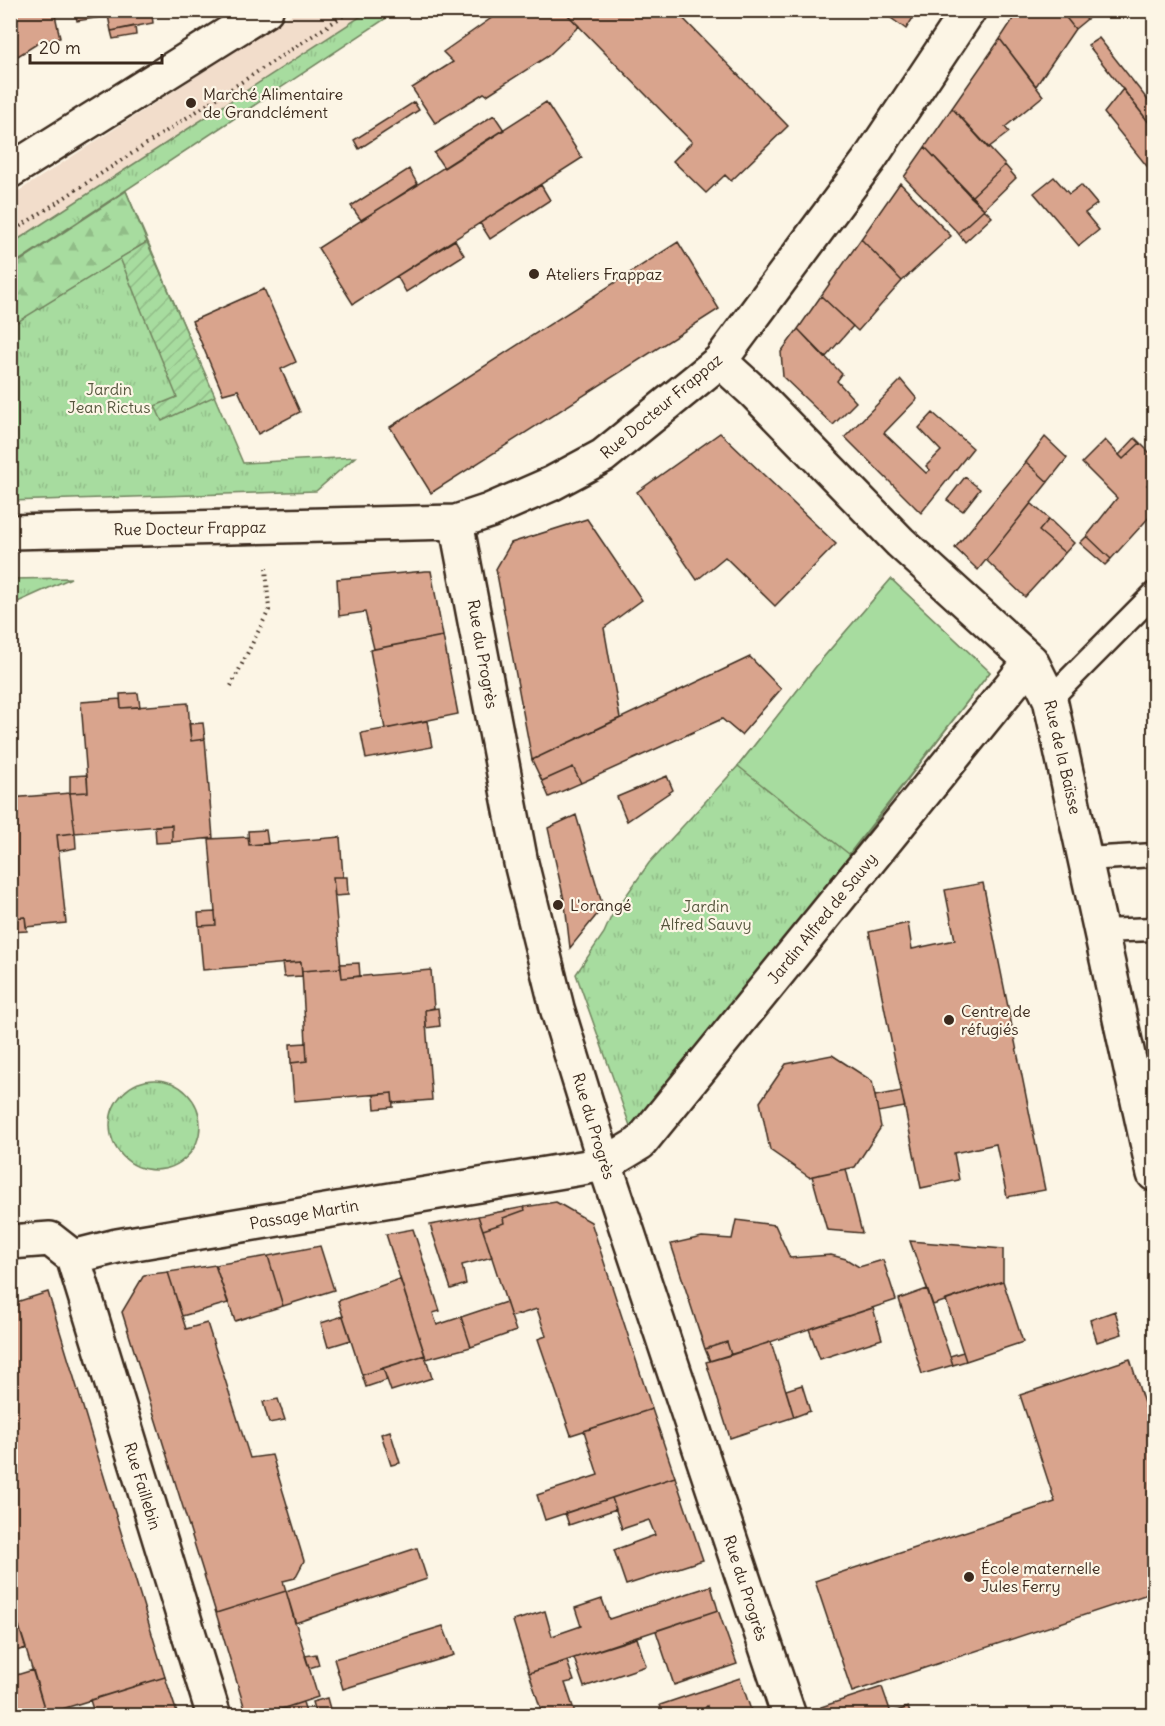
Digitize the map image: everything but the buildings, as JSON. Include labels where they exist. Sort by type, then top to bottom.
[{"type":"street","points":[[10,171],[266,10]]},
{"type":"street","name":"Rue Docteur Frappaz","points":[[10,532],[456,522],[489,511],[551,484],[603,456],[720,361],[869,160],[969,10]]},
{"type":"street","name":"Rue de la Baïsse","points":[[720,361],[754,392],[908,550],[1031,661],[1050,699],[1155,1174]]},
{"type":"street","name":"Rue du Progrès","points":[[456,522],[521,863],[557,1008],[605,1164],[789,1716]]},
{"type":"street","name":"Jardin Alfred de Sauvy","points":[[605,1164],[640,1143],[1031,661]]},
{"type":"street","name":"Passage Martin","points":[[73,1257],[128,1244],[605,1164]]},
{"type":"street","points":[[10,1242],[50,1239],[73,1257]]},
{"type":"street","name":"Rue Faillebin","points":[[73,1257],[214,1716]]},
{"type":"lane","points":[[1050,699],[1155,594]]},
{"type":"lane","points":[[1086,859],[1155,855]]},
{"type":"lane","points":[[1101,931],[1155,929]]},
{"type":"path","points":[[10,233],[352,10]]},
{"type":"path","points":[[231,686],[269,610],[266,568]]},
{"type":"shaded area","name":"Marché Alimentaire de Grandclément","points":[[297,11],[369,11],[11,244],[11,196]]},
{"type":"green space","points":[[369,11],[397,11],[11,266],[11,244]]},
{"type":"green space","name":"Jardin Jean Rictus","points":[[126,191],[243,463],[355,457],[316,491],[11,501],[10,267]]},
{"type":"green space","points":[[126,191],[147,242],[11,326],[11,267]]},
{"type":"green space","points":[[147,242],[215,396],[162,421],[155,406],[177,397],[120,258]]},
{"type":"green space","points":[[71,578],[11,605],[11,579]]},
{"type":"green space","name":"Jardin Alfred Sauvy","points":[[891,579],[990,672],[634,1137],[576,974],[604,933],[611,917],[649,863],[738,766],[822,659]]},
{"type":"green space","points":[[891,579],[990,672],[849,854],[738,766],[822,659]]},
{"type":"green space","points":[[155,1080],[172,1083],[187,1093],[197,1108],[200,1125],[197,1142],[187,1157],[172,1167],[155,1170],[138,1167],[123,1157],[113,1142],[110,1125],[113,1108],[123,1093],[138,1083]]},
{"type":"place","name":"Marché Alimentaire de Grandclément","points":[[191,103]]},
{"type":"place","name":"Ateliers Frappaz","points":[[534,274]]},
{"type":"place","name":"L'orangé","points":[[558,905]]},
{"type":"place","name":"Centre de réfugiés","points":[[949,1020]]},
{"type":"place","name":"École maternelle Jules Ferry","points":[[969,1577]]}]
